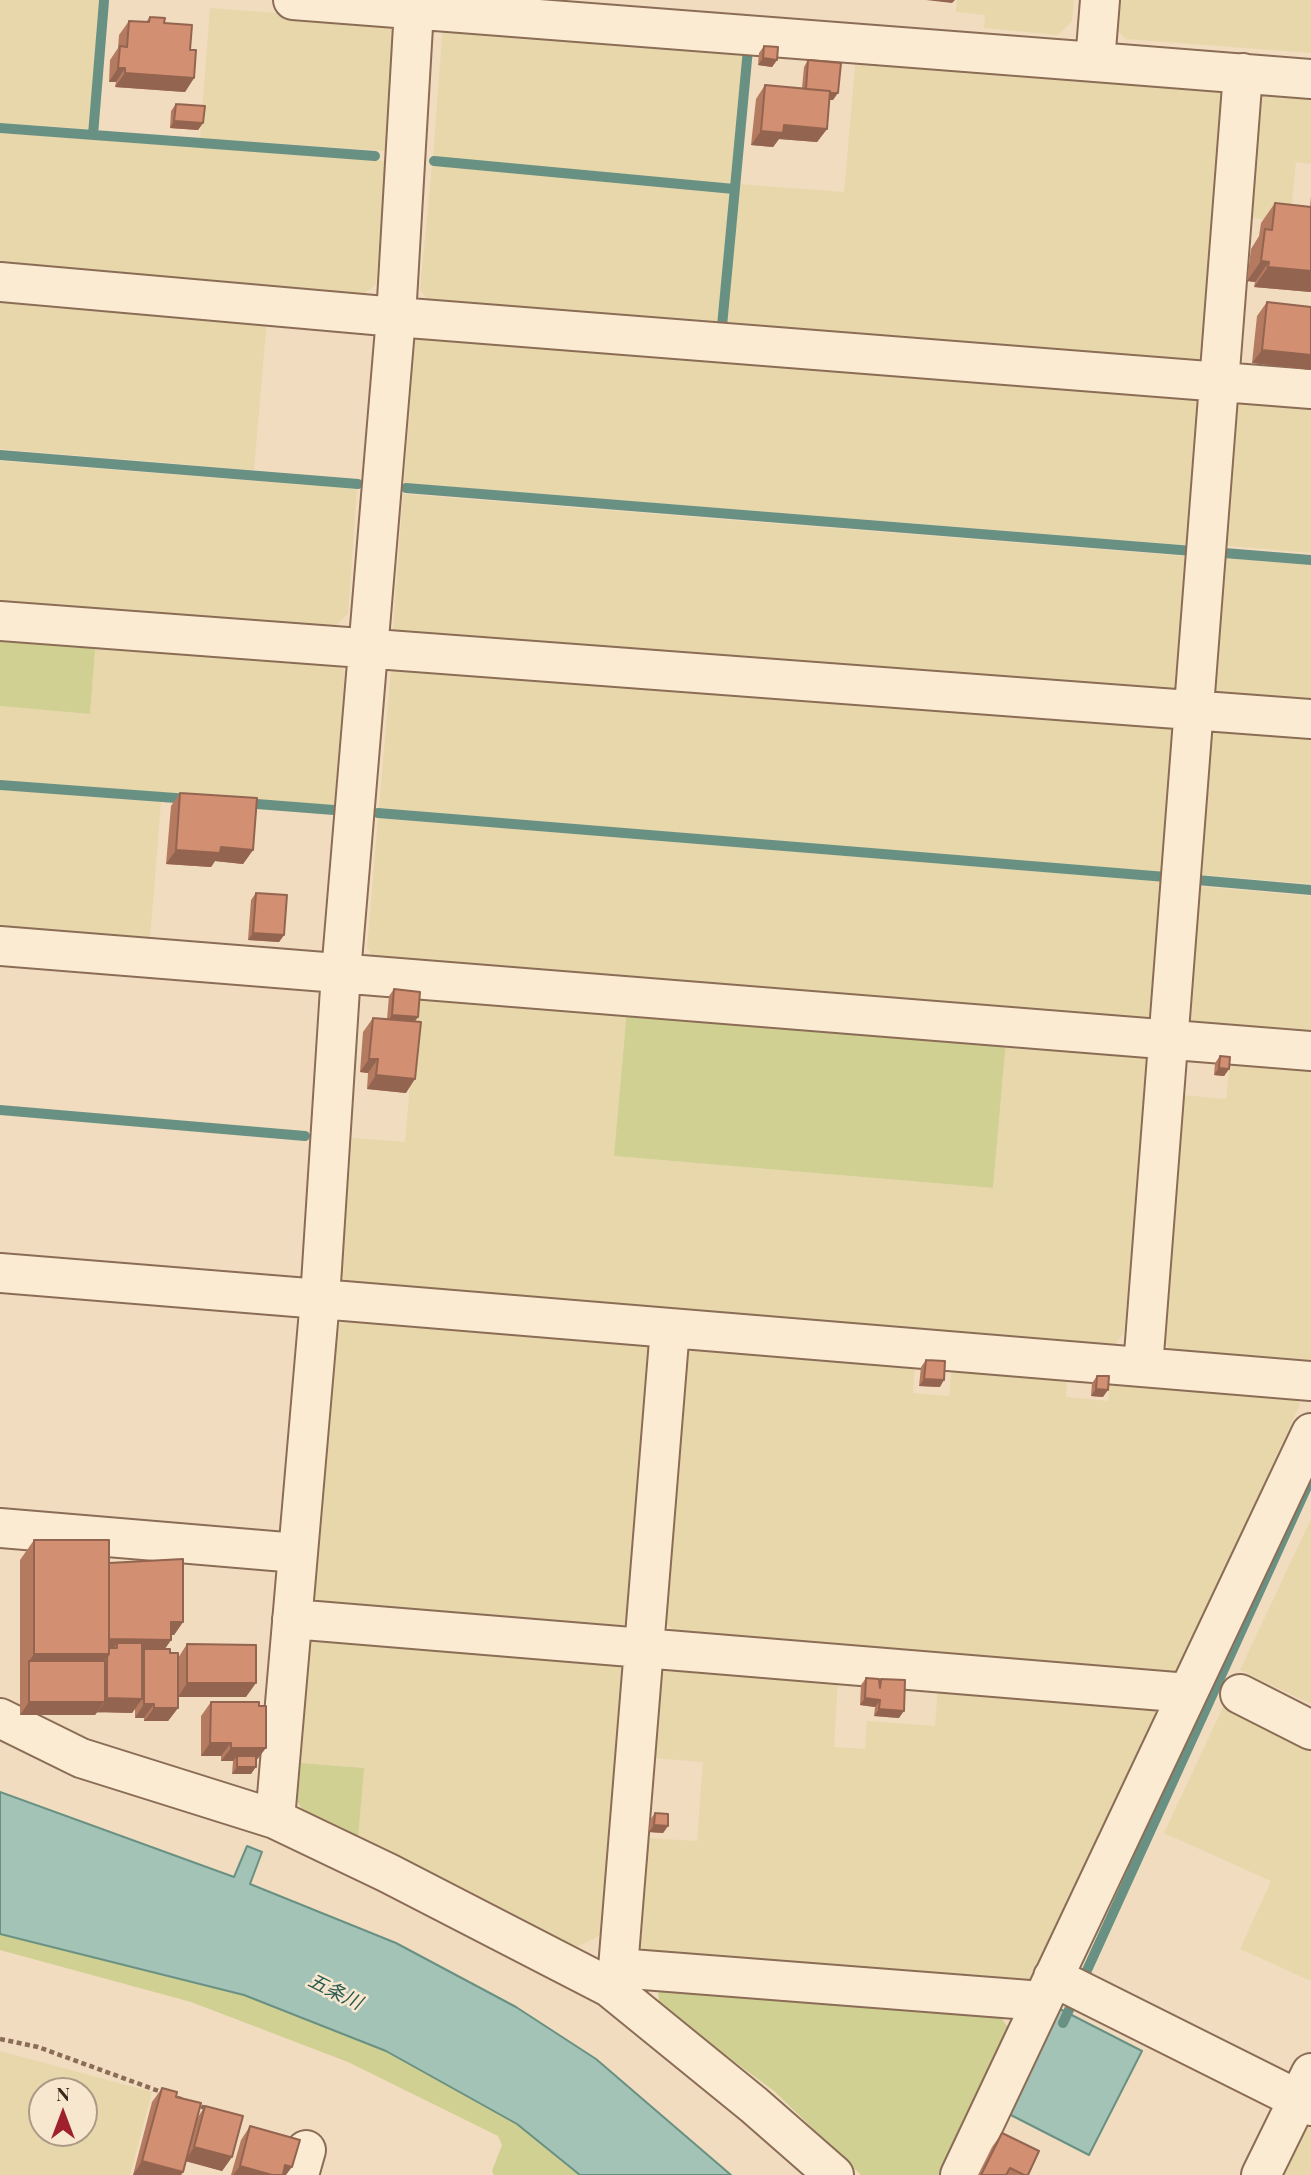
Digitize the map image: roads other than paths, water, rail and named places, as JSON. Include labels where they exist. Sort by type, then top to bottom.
[{"type":"street","points":[[293,0],[1311,79]]},
{"type":"street","points":[[1095,62],[1100,0]]},
{"type":"street","points":[[275,1819],[320,1299],[341,973],[396,317],[414,9]]},
{"type":"street","points":[[1143,1367],[1244,73]]},
{"type":"street","points":[[0,282],[396,317],[1311,389]]},
{"type":"street","points":[[0,621],[1311,719]]},
{"type":"street","points":[[0,946],[1311,1051]]},
{"type":"street","points":[[0,1273],[1311,1381]]},
{"type":"street","points":[[614,1977],[670,1328]]},
{"type":"street","points":[[960,2175],[1061,1991],[1188,1693],[1311,1433]]},
{"type":"street","points":[[0,1528],[297,1553]]},
{"type":"street","points":[[292,1619],[1188,1693]]},
{"type":"street","points":[[1240,1694],[1311,1730]]},
{"type":"street","points":[[0,1718],[81,1758],[275,1819],[614,1977],[834,2175]]},
{"type":"street","points":[[614,1977],[1061,1991],[1307,2093],[1261,2175]]},
{"type":"water","name":"五条川","points":[[0,1792],[234,1877],[247,1846],[262,1852],[250,1884],[396,1943],[516,2007],[596,2059],[731,2175],[580,2175],[517,2124],[386,2051],[244,1995],[0,1934]]},
{"type":"water","points":[[1058,2008],[1142,2051],[1089,2155],[1005,2112]]},
{"type":"waterway","points":[[93,135],[104,1]]},
{"type":"waterway","points":[[722,326],[748,49]]},
{"type":"waterway","points":[[0,128],[375,156]]},
{"type":"waterway","points":[[434,161],[734,189]]},
{"type":"waterway","points":[[0,455],[358,484]]},
{"type":"waterway","points":[[406,488],[1193,551]]},
{"type":"waterway","points":[[1224,553],[1311,560]]},
{"type":"waterway","points":[[0,785],[189,799]]},
{"type":"waterway","points":[[244,803],[334,810]]},
{"type":"waterway","points":[[378,813],[1166,877]]},
{"type":"waterway","points":[[1197,880],[1311,890]]},
{"type":"waterway","points":[[0,1110],[305,1136]]},
{"type":"waterway","points":[[1063,2023],[1311,1478]]}]
